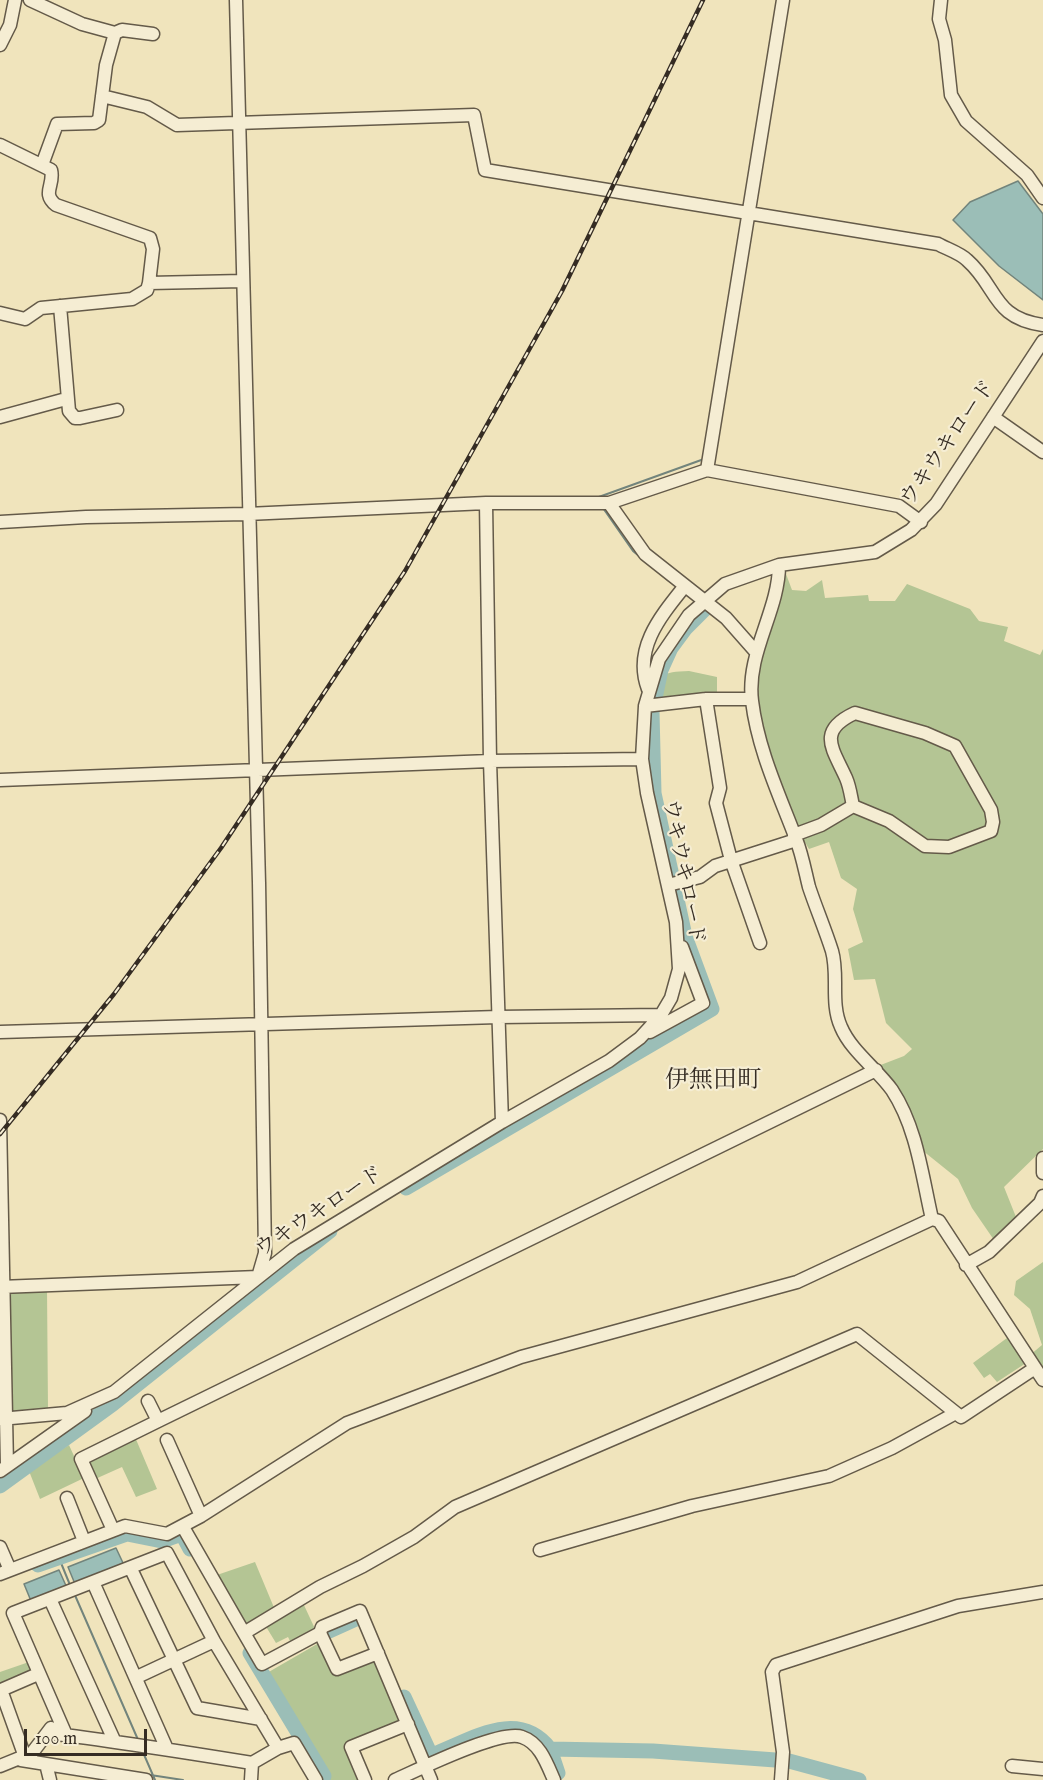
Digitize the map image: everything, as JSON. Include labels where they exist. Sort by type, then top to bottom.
[{"type":"street","points":[[0,45],[10,25],[15,0]]},
{"type":"street","points":[[30,0],[82,24],[115,33],[122,30],[153,34]]},
{"type":"street","points":[[2,1287],[258,1277],[265,1253],[256,769],[247,514],[236,0]]},
{"type":"street","points":[[707,470],[783,0]]},
{"type":"street","points":[[941,0],[939,19],[945,40],[951,95],[966,121],[1027,175],[1043,198]]},
{"type":"street","points":[[42,165],[57,124],[98,122],[106,65],[115,33]]},
{"type":"street","points":[[102,96],[147,107],[177,124],[474,115],[486,170],[938,244],[967,260],[1002,308],[1028,323],[1043,325]]},
{"type":"street","points":[[0,146],[42,165],[52,174],[47,193],[49,200],[56,205],[150,238],[153,249],[147,290],[132,299],[41,308],[25,318],[0,313]]},
{"type":"street","points":[[149,283],[243,281]]},
{"type":"street","points":[[60,306],[66,399],[69,411],[75,418],[117,410]]},
{"type":"street","name":"ウキウキロード","points":[[2,1418],[67,1413],[114,1392],[294,1249],[502,1122],[609,1061],[640,1038],[661,1015],[677,984],[679,940],[647,793],[642,759],[645,706],[658,659],[669,641],[704,600],[724,584],[779,565],[875,552],[889,546],[921,522],[1043,341]]},
{"type":"street","points":[[0,417],[66,399]]},
{"type":"street","points":[[993,417],[1043,452]]},
{"type":"street","points":[[0,522],[486,503],[609,503],[707,470],[899,506],[921,522]]},
{"type":"street","points":[[486,503],[490,761],[502,1122]]},
{"type":"street","points":[[609,503],[645,554],[726,618],[756,652]]},
{"type":"street","points":[[779,565],[779,584],[756,652],[751,699],[773,786],[795,837],[833,954],[836,1008],[840,1027],[849,1041],[876,1070],[908,1117],[932,1219]]},
{"type":"street","points":[[648,689],[643,676],[642,658],[660,617],[684,587]]},
{"type":"street","points":[[645,706],[706,699],[751,699]]},
{"type":"street","points":[[706,699],[720,788],[716,803],[731,860],[760,943]]},
{"type":"street","points":[[855,713],[925,734],[955,746],[991,810],[993,822],[991,831],[968,841],[949,847],[925,846],[889,821],[853,807],[847,780],[834,757],[830,736],[838,721],[855,713]]},
{"type":"street","points":[[0,780],[490,761],[642,759]]},
{"type":"street","points":[[668,885],[700,878],[715,866],[795,837],[853,807]]},
{"type":"street","points":[[640,1038],[703,1003],[679,940]]},
{"type":"street","points":[[0,1032],[498,1017],[661,1015]]},
{"type":"street","points":[[113,1530],[81,1460],[876,1070]]},
{"type":"street","points":[[0,1120],[3,1468]]},
{"type":"street","points":[[1043,1158],[1043,1173]]},
{"type":"street","points":[[966,1265],[989,1252],[1040,1203],[1043,1196]]},
{"type":"street","points":[[0,1547],[5,1572],[125,1526],[166,1534],[201,1516],[347,1422],[521,1357],[797,1281],[932,1219],[939,1221],[1043,1380]]},
{"type":"street","points":[[244,1633],[320,1587],[414,1538],[455,1507],[857,1334],[906,1370],[954,1414],[961,1417],[1035,1368]]},
{"type":"street","points":[[3,1468],[114,1392]]},
{"type":"street","points":[[148,1401],[158,1421]]},
{"type":"street","points":[[540,1550],[692,1506],[829,1476],[892,1448],[954,1414]]},
{"type":"street","points":[[167,1440],[201,1516]]},
{"type":"street","points":[[67,1498],[84,1541]]},
{"type":"street","points":[[183,1527],[262,1664],[320,1633],[322,1627],[360,1611],[431,1780]]},
{"type":"street","points":[[66,1735],[13,1613],[131,1569],[166,1553],[214,1641],[278,1748]]},
{"type":"street","points":[[131,1569],[197,1708],[261,1719]]},
{"type":"street","points":[[93,1582],[167,1749]]},
{"type":"street","points":[[782,1780],[783,1752],[772,1672],[776,1665],[958,1606],[1043,1592]]},
{"type":"street","points":[[50,1599],[114,1740]]},
{"type":"street","points":[[320,1633],[337,1669],[378,1653]]},
{"type":"street","points":[[137,1677],[214,1641]]},
{"type":"street","points":[[23,1758],[1,1690],[38,1674]]},
{"type":"street","points":[[0,1766],[32,1753],[48,1733],[57,1716]]},
{"type":"street","points":[[365,1780],[351,1748],[408,1724]]},
{"type":"street","points":[[48,1733],[114,1740],[252,1763],[278,1748],[294,1743],[316,1780]]},
{"type":"street","points":[[395,1780],[491,1740],[521,1736],[539,1751],[554,1780]]},
{"type":"street","points":[[23,1758],[88,1775],[142,1780]]},
{"type":"street","points":[[251,1780],[252,1763]]},
{"type":"street","points":[[46,1764],[50,1780]]},
{"type":"street","points":[[1012,1766],[1043,1769]]},
{"type":"green space","points":[[786,574],[792,590],[806,591],[822,580],[825,598],[868,595],[869,601],[895,601],[907,584],[970,609],[979,621],[1008,627],[1004,641],[1040,655],[1043,649],[1043,1149],[1004,1187],[1016,1217],[994,1240],[972,1208],[958,1179],[917,1146],[878,1066],[904,1056],[912,1049],[886,1023],[875,979],[854,980],[848,949],[863,942],[853,909],[857,889],[841,878],[829,842],[809,849],[786,804],[768,757],[759,707],[760,657],[767,625]]},
{"type":"green space","points":[[689,671],[717,677],[717,694],[651,701],[656,685],[662,676],[672,672]]},
{"type":"green space","points":[[1043,1262],[1043,1372],[1030,1355],[1042,1345],[1030,1309],[1014,1295],[1016,1281]]},
{"type":"green space","points":[[47,1289],[48,1410],[8,1414],[8,1290]]},
{"type":"green space","points":[[1007,1338],[1026,1363],[997,1382],[990,1374],[984,1378],[973,1363]]},
{"type":"green space","points":[[135,1437],[157,1489],[136,1497],[122,1467],[93,1480],[85,1460]]},
{"type":"green space","points":[[69,1445],[84,1478],[40,1499],[29,1471]]},
{"type":"green space","points":[[255,1562],[275,1610],[244,1628],[214,1576]]},
{"type":"green space","points":[[303,1603],[316,1631],[291,1643],[288,1637],[276,1643],[265,1625]]},
{"type":"green space","points":[[324,1640],[337,1669],[378,1653],[408,1724],[351,1747],[365,1780],[321,1780],[327,1777],[267,1673]]},
{"type":"green space","points":[[29,1662],[33,1674],[0,1687],[0,1672]]},
{"type":"water","points":[[1018,181],[1043,214],[1043,300],[999,266],[953,220],[970,202]]},
{"type":"water","points":[[116,1548],[124,1565],[75,1584],[68,1567]]},
{"type":"water","points":[[59,1570],[67,1588],[31,1601],[24,1584]]},
{"type":"waterway","points":[[596,498],[704,459]]},
{"type":"waterway","points":[[603,508],[633,551],[669,581]]},
{"type":"waterway","points":[[406,1188],[712,1009],[685,936],[654,793],[652,712],[661,670],[671,648],[685,629],[706,608]]},
{"type":"waterway","points":[[0,1486],[113,1404],[330,1231]]},
{"type":"waterway","points":[[38,1565],[127,1534],[162,1541],[182,1534],[190,1549]]},
{"type":"waterway","points":[[59,1558],[70,1585]]},
{"type":"waterway","points":[[74,1593],[139,1742]]},
{"type":"waterway","points":[[325,1633],[356,1619]]},
{"type":"waterway","points":[[250,1653],[324,1776]]},
{"type":"waterway","points":[[404,1697],[429,1751],[434,1754],[479,1735],[495,1730],[510,1729],[524,1730],[537,1737],[550,1749],[653,1751],[789,1761],[859,1780]]},
{"type":"waterway","points":[[550,1749],[558,1773]]},
{"type":"waterway","points":[[142,1750],[155,1780]]},
{"type":"waterway","points":[[144,1774],[183,1780]]},
{"type":"railway","points":[[0,1134],[114,994],[221,848],[405,571],[562,291],[703,0]]},
{"type":"district","name":"伊無田町","points":[[713,1082]]}]
